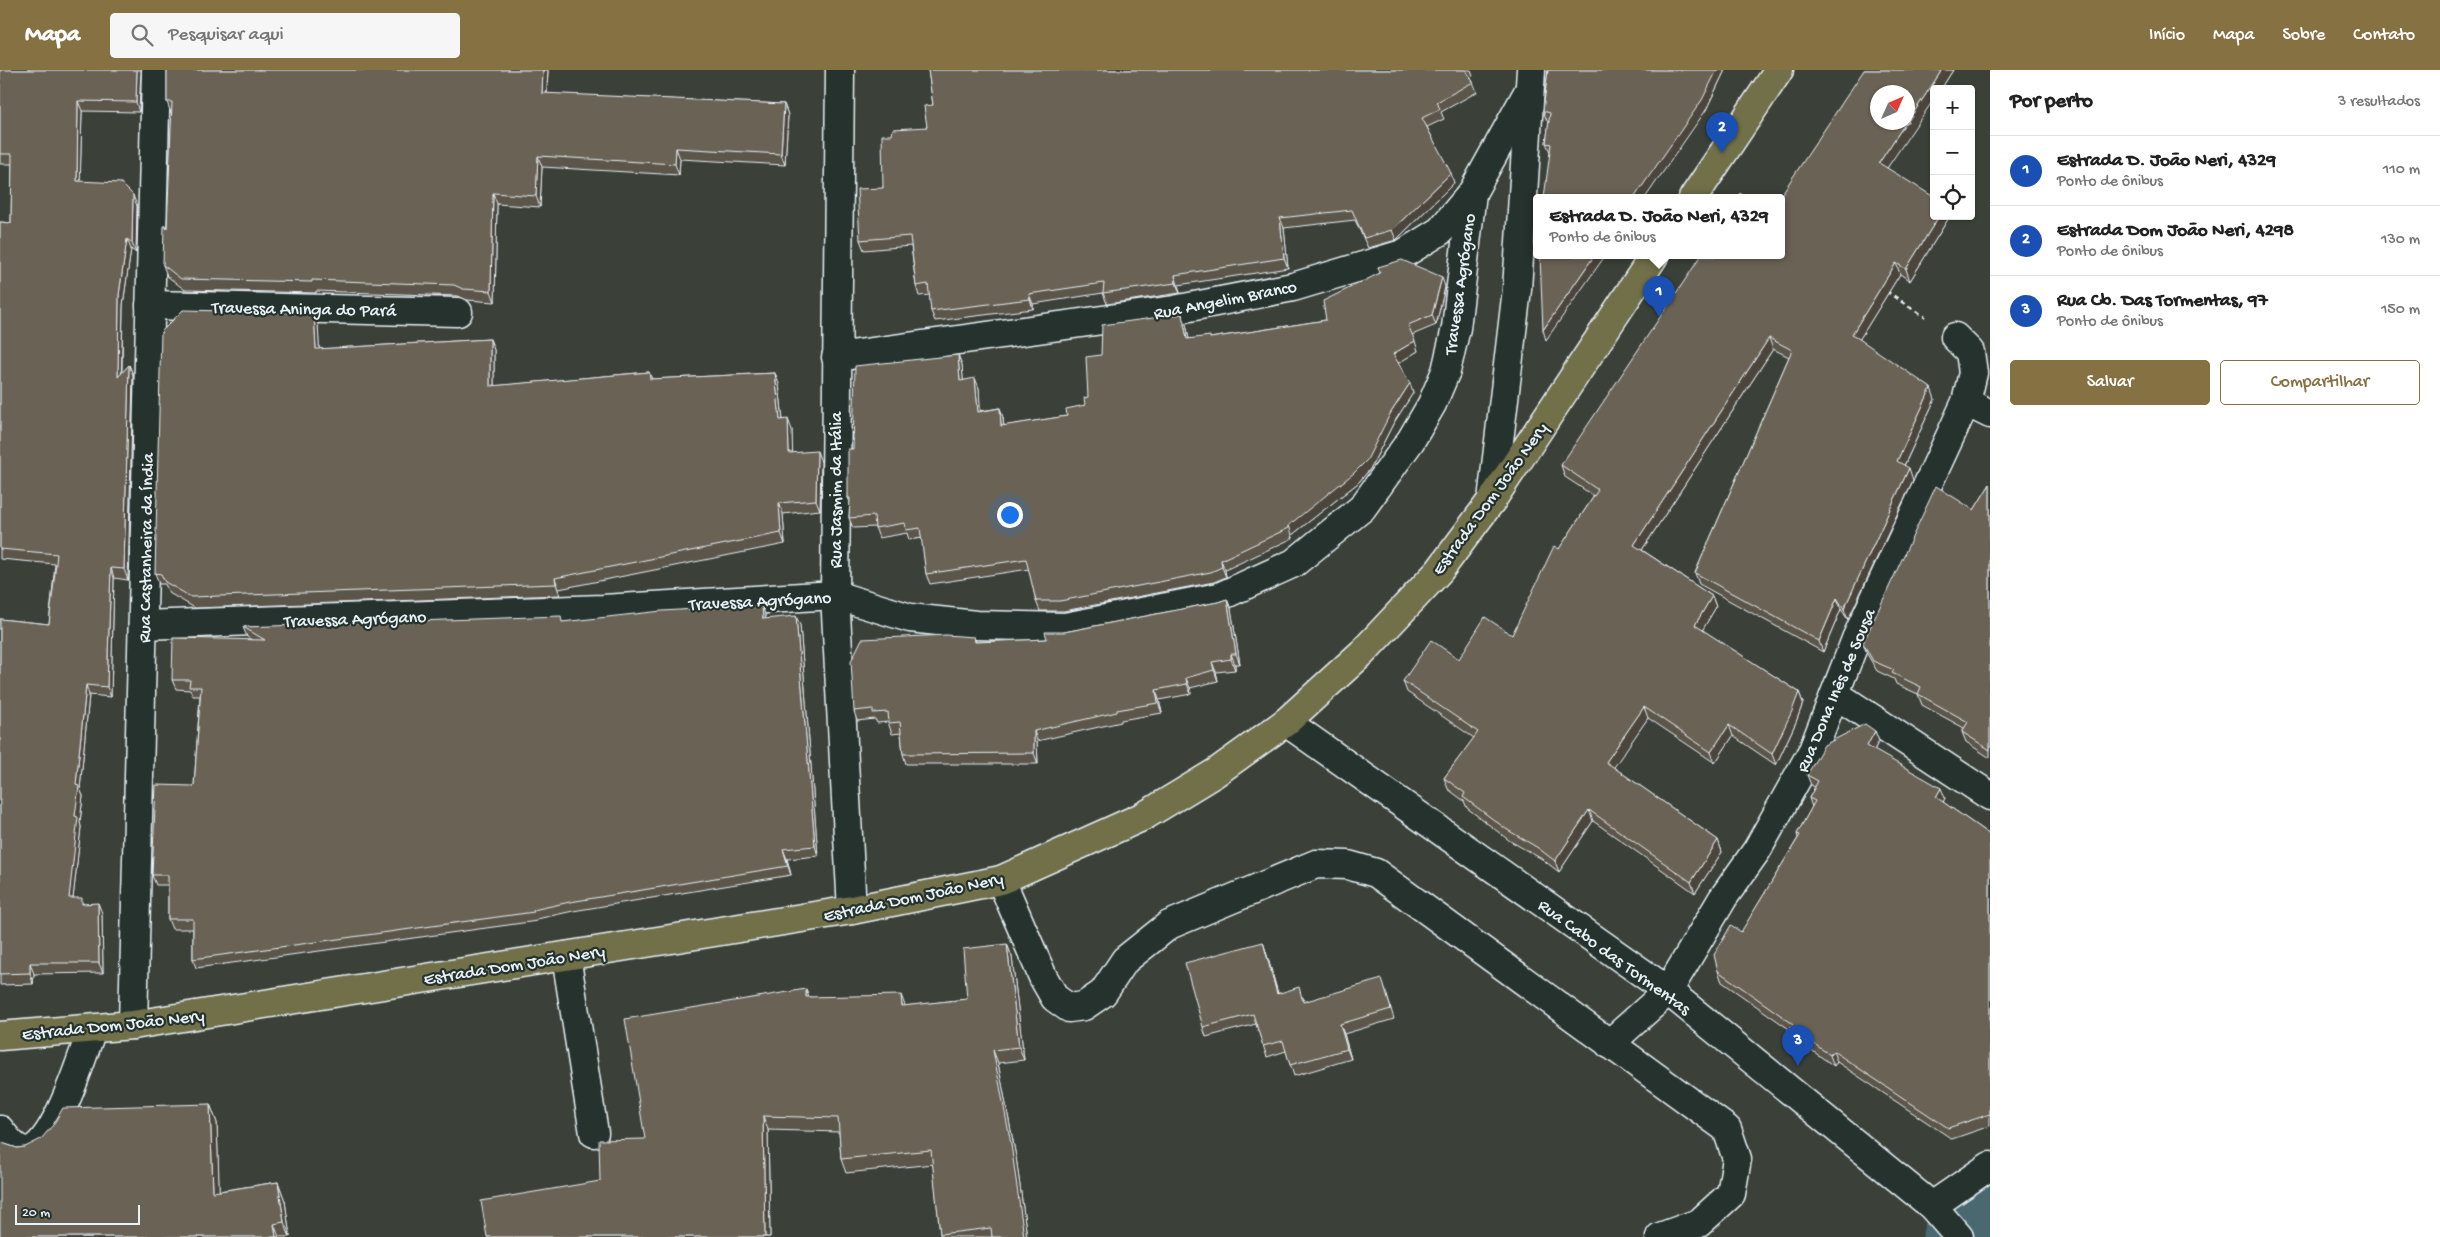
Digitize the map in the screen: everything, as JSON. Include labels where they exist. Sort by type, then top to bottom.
[{"type":"main road","points":[[1696,194],[1779,70]]},
{"type":"main road","name":"Estrada Dom João Nery","points":[[0,1036],[133,1025],[852,910],[1001,880],[1144,816],[1215,773],[1286,722],[1362,653],[1426,584],[1492,500],[1652,259]]},
{"type":"street","name":"Rua Castanheira da Índia","points":[[133,1025],[156,70]]},
{"type":"street","name":"Rua Jasmim da Itália","points":[[840,70],[835,595],[852,910]]},
{"type":"street","name":"Rua Angelim Branco","points":[[836,357],[1174,310],[1294,287],[1403,254],[1440,231],[1472,193],[1529,81]]},
{"type":"street","points":[[1492,500],[1516,289],[1529,81]]},
{"type":"street","name":"Travessa Agrógano","points":[[143,625],[604,609],[835,595],[910,618],[976,625],[1065,627],[1219,597],[1294,563],[1362,508],[1411,440],[1432,404],[1446,371],[1456,328],[1472,193]]},
{"type":"street","name":"Travessa Aninga do Pará","points":[[150,305],[458,312]]},
{"type":"street","name":"Rua Dona Inês de Sousa","points":[[1609,1044],[1668,991],[1723,898],[1757,850],[1813,750],[1856,639],[1966,402],[1973,373],[1970,352],[1955,337]]},
{"type":"street","points":[[1966,402],[1990,414]]},
{"type":"street","points":[[1835,694],[1990,796]]},
{"type":"street","name":"Rua Cabo das Tormentas","points":[[1286,722],[1668,991],[1932,1206],[1959,1237]]},
{"type":"street","points":[[1001,880],[1043,977],[1056,998],[1069,1008],[1084,1006],[1103,993],[1125,960],[1169,925],[1316,864],[1348,865],[1376,873],[1727,1129],[1737,1159],[1731,1194],[1698,1223],[1660,1237]]},
{"type":"street","points":[[566,956],[594,1134]]},
{"type":"street","points":[[0,1130],[15,1147],[28,1151],[38,1147],[56,1121],[92,1029]]},
{"type":"street","points":[[1932,1206],[1990,1166]]},
{"type":"path","points":[[1881,288],[1955,337]]},
{"type":"building","points":[[0,70],[137,70],[136,102],[78,101],[77,181],[121,183],[133,195],[132,243],[127,239],[119,295],[118,377],[129,365],[124,569],[111,568],[107,687],[86,685],[76,785],[79,786],[75,816],[78,817],[69,898],[82,898],[82,904],[98,903],[99,963],[30,963],[30,973],[0,974],[0,619],[49,624],[57,554],[0,549],[0,222],[11,223],[12,154],[0,154]]},
{"type":"building","points":[[167,70],[543,70],[542,93],[784,104],[781,154],[676,148],[675,164],[538,156],[536,196],[493,193],[491,291],[463,289],[454,285],[312,280],[312,282],[181,279],[163,265],[164,225],[167,229],[172,102],[167,102]]},
{"type":"building","points":[[928,70],[1466,70],[1473,82],[1437,102],[1440,109],[1422,118],[1451,173],[1392,230],[1364,238],[1352,210],[1280,218],[1284,258],[1175,275],[1176,283],[1103,293],[1104,283],[1029,294],[1030,299],[931,311],[928,284],[916,286],[910,236],[860,240],[857,189],[883,188],[882,135],[892,135],[893,129],[927,127],[924,106],[933,105]]},
{"type":"building","points":[[1548,70],[1717,70],[1702,100],[1637,194],[1545,194],[1551,144],[1546,143],[1550,113],[1543,111]]},
{"type":"building","points":[[1864,70],[1942,70],[1932,85],[1930,85],[1930,88],[1915,110],[1915,85],[1870,85],[1870,130],[1901,130],[1879,163],[1930,195],[1930,220],[1937,220],[1906,269],[1896,263],[1852,334],[1931,388],[1897,461],[1909,468],[1844,609],[1837,598],[1819,641],[1695,573],[1792,350],[1769,338],[1634,545],[1712,596],[1695,625],[1799,692],[1792,711],[1772,754],[1729,725],[1711,752],[1644,707],[1606,762],[1718,840],[1691,882],[1589,810],[1555,861],[1538,848],[1506,829],[1463,797],[1465,793],[1444,778],[1478,732],[1403,681],[1431,640],[1459,659],[1485,617],[1512,635],[1554,546],[1559,549],[1598,490],[1561,465],[1699,259],[1785,259],[1785,194],[1782,194]]},
{"type":"building","points":[[1540,259],[1592,259],[1543,330]]},
{"type":"building","points":[[1402,260],[1442,277],[1432,315],[1408,325],[1415,341],[1393,354],[1410,383],[1390,414],[1367,460],[1354,473],[1289,525],[1289,528],[1221,560],[1222,567],[1211,572],[1060,601],[1036,601],[1026,559],[926,574],[920,528],[906,530],[905,523],[875,528],[874,516],[849,518],[848,449],[853,449],[855,366],[958,355],[960,381],[975,378],[978,412],[1000,408],[1001,426],[1067,416],[1066,409],[1085,405],[1084,398],[1088,397],[1086,357],[1101,355],[1102,325],[1182,314],[1187,339],[1210,336],[1210,338],[1326,320],[1323,301],[1380,273],[1378,267]]},
{"type":"building","points":[[183,310],[314,313],[316,349],[490,339],[490,386],[649,372],[650,379],[775,373],[780,420],[788,419],[789,453],[817,451],[816,500],[779,503],[781,533],[555,578],[556,584],[191,597],[165,582],[161,574],[155,573],[161,332]]},
{"type":"building","points":[[1990,484],[1990,750],[1962,732],[1968,722],[1918,694],[1921,687],[1892,673],[1894,670],[1873,661],[1863,643],[1936,486],[1974,510]]},
{"type":"building","points":[[1227,599],[1236,654],[1231,654],[1231,659],[1212,662],[1214,670],[1186,678],[1187,684],[1156,690],[1158,703],[1117,710],[1117,712],[1034,731],[1034,753],[903,754],[900,722],[889,723],[888,712],[873,713],[873,709],[854,711],[851,661],[862,639],[946,635],[974,637],[975,642],[1047,639],[1045,632],[1064,632]]},
{"type":"building","points":[[762,605],[763,619],[796,616],[815,846],[783,849],[788,866],[570,902],[533,910],[534,912],[193,959],[193,919],[168,919],[168,875],[152,875],[156,785],[194,786],[201,687],[189,687],[190,680],[172,680],[173,638],[265,640],[243,627],[561,616],[562,622],[662,611]]},
{"type":"building","points":[[1865,724],[1875,731],[1867,746],[1941,788],[1936,797],[1990,835],[1990,1114],[1948,1128],[1833,1051],[1830,1055],[1790,1027],[1793,1024],[1718,971],[1714,955],[1731,925],[1741,932],[1800,835],[1797,834],[1815,801],[1809,798],[1818,781],[1807,775],[1824,745]]},
{"type":"building","points":[[1263,942],[1277,994],[1299,987],[1303,1002],[1382,979],[1391,1009],[1340,1024],[1347,1049],[1290,1065],[1283,1041],[1263,1046],[1253,1014],[1203,1027],[1185,963]]},
{"type":"building","points":[[1007,944],[1019,1047],[993,1050],[1011,1144],[1024,1237],[992,1237],[991,1228],[940,1234],[931,1150],[841,1159],[838,1118],[763,1116],[765,1237],[487,1237],[481,1201],[600,1181],[599,1140],[645,1139],[625,1019],[806,989],[806,997],[901,995],[902,1006],[967,999],[963,949]]},
{"type":"building","points":[[210,1104],[213,1192],[278,1182],[284,1222],[274,1224],[276,1237],[0,1237],[0,1141],[17,1148],[25,1147],[41,1139],[53,1125],[63,1108]]},
{"type":"waterway","points":[[1960,1237],[1990,1220]]},
{"type":"place","name":"Estrada Dom João Neri, 4298","points":[[1722,153]]},
{"type":"place","name":"Estrada D. João Neri, 4329","points":[[1659,317]]},
{"type":"place","name":"Rua Cb. Das Tormentas, 97","points":[[1798,1066]]}]
